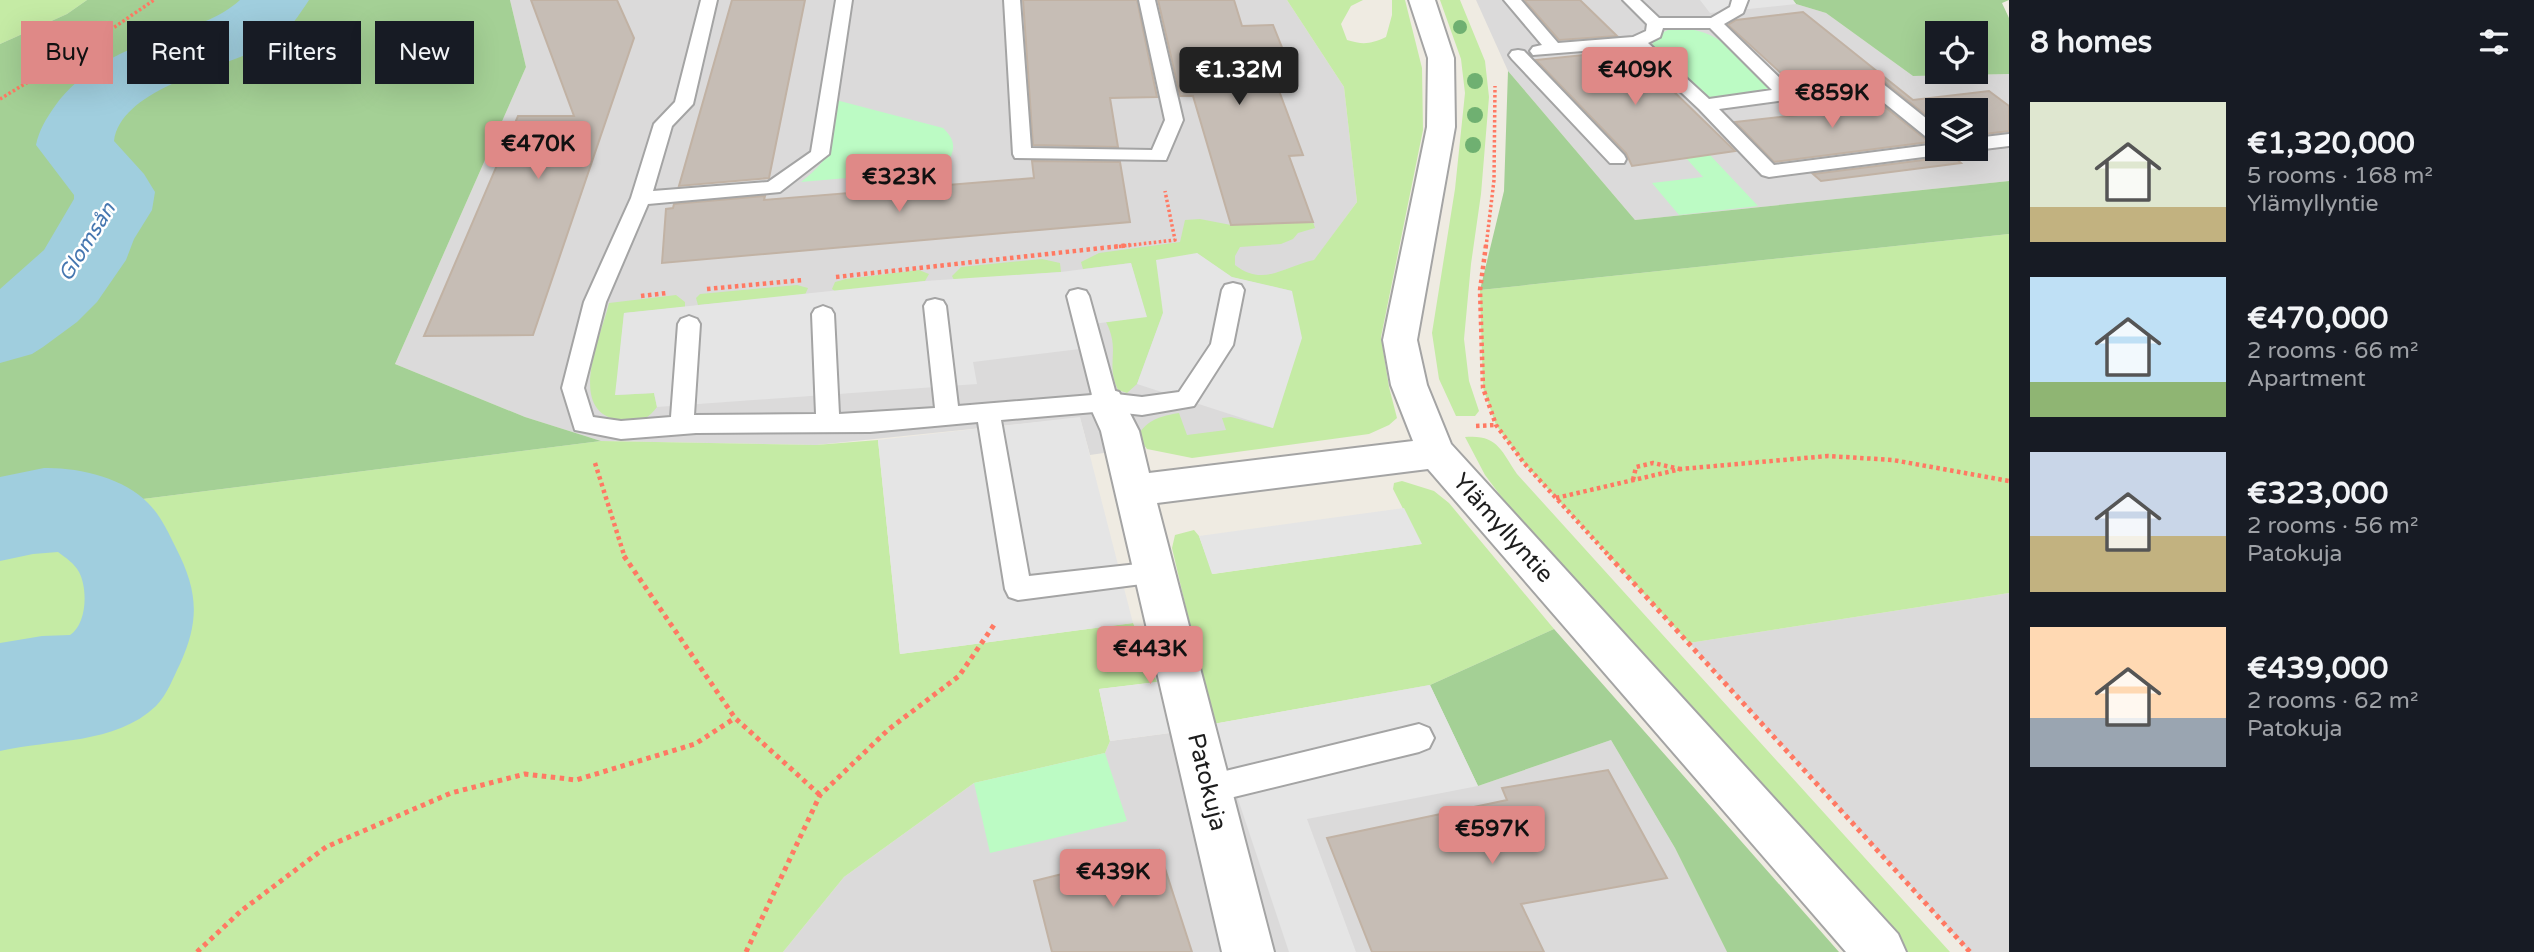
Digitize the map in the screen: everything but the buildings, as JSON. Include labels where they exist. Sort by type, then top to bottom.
[{"type":"street","name":"Ylämyllyntie","points":[[1422,0],[1441,58],[1441,127],[1401,340],[1403,371],[1409,392],[1437,453],[1880,952]]},
{"type":"street","name":"Patokuja","points":[[1106,402],[1120,431],[1248,952]]},
{"type":"street","points":[[1135,490],[1437,453]]},
{"type":"lane","points":[[641,198],[773,188],[820,154],[844,0]]},
{"type":"lane","points":[[1012,0],[1022,155],[1159,156],[1174,120],[1146,0]]},
{"type":"lane","points":[[1512,0],[1554,48]]},
{"type":"lane","points":[[1631,0],[1655,23],[1714,23],[1737,10],[1740,0]]},
{"type":"lane","points":[[701,3],[684,104],[663,124],[641,198],[592,314],[573,388],[583,424],[621,430],[682,425],[828,424],[1106,402],[1142,406],[1186,400],[1222,345],[1233,290]]},
{"type":"lane","points":[[1617,159],[1518,55],[1554,48],[1637,42],[1654,33],[1655,23]]},
{"type":"lane","points":[[1714,23],[1786,94]]},
{"type":"lane","points":[[1637,42],[1705,105],[1769,171],[1925,151]]},
{"type":"lane","points":[[1705,105],[1871,83],[1925,126]]},
{"type":"lane","points":[[1988,143],[2009,140]]},
{"type":"lane","points":[[1078,296],[1106,402]]},
{"type":"lane","points":[[935,306],[947,416]]},
{"type":"lane","points":[[823,314],[828,424]]},
{"type":"lane","points":[[682,425],[689,324]]},
{"type":"lane","points":[[988,413],[1018,589],[1156,573]]},
{"type":"lane","points":[[1209,789],[1419,738]]},
{"type":"path","points":[[0,99],[84,48],[154,0]]},
{"type":"path","points":[[1495,83],[1494,180],[1480,290],[1483,387],[1496,425],[1524,463],[1970,952]]},
{"type":"path","points":[[832,277],[1175,240],[1159,156]]},
{"type":"path","points":[[704,289],[806,280]]},
{"type":"path","points":[[583,424],[623,555],[735,718],[820,795]]},
{"type":"path","points":[[1556,498],[1681,469],[1828,456],[1894,460],[2009,481]]},
{"type":"path","points":[[1633,480],[1636,467],[1644,463],[1656,462],[1681,469]]},
{"type":"path","points":[[746,952],[820,795],[889,729],[958,676],[1018,589]]},
{"type":"path","points":[[197,952],[241,911],[326,847],[451,793],[524,774],[576,780],[695,744],[735,718]]},
{"type":"shaded area","points":[[510,0],[1287,0],[1344,87],[1357,202],[1292,291],[1302,338],[1273,428],[1090,455],[1080,418],[816,445],[601,441],[525,417],[395,364],[526,67]]},
{"type":"shaded area","points":[[1476,0],[1793,0],[1796,4],[1826,13],[1913,76],[1925,76],[1925,84],[1988,84],[1988,74],[2009,74],[2009,181],[1635,220],[1508,71]]},
{"type":"shaded area","points":[[1700,0],[1793,0],[1796,4],[1710,13]]},
{"type":"shaded area","points":[[1197,253],[1232,277],[1292,291],[1302,338],[1273,428],[1137,384],[1163,313],[1156,260]]},
{"type":"shaded area","points":[[1131,263],[1147,317],[1085,325],[1088,348],[973,362],[977,384],[657,407],[654,393],[615,395],[624,313],[925,281],[1061,272]]},
{"type":"shaded area","points":[[1080,417],[1133,623],[900,654],[878,440]]},
{"type":"shaded area","points":[[1404,508],[1422,544],[1212,574],[1199,536]]},
{"type":"shaded area","points":[[2009,593],[2009,952],[1970,952],[1689,643]]},
{"type":"shaded area","points":[[1157,682],[1170,733],[1110,741],[1099,689]]},
{"type":"shaded area","points":[[1430,685],[1478,786],[1611,740],[1675,848],[1727,952],[783,952],[844,877],[974,783],[1105,753],[1110,741],[1170,733]]},
{"type":"shaded area","points":[[1430,685],[1478,786],[1307,819],[1356,952],[1289,952],[1213,724]]},
{"type":"green space","points":[[0,0],[87,0],[51,21],[21,21],[21,35],[0,44]]},
{"type":"green space","points":[[87,0],[510,0],[526,67],[395,364],[525,417],[601,441],[0,517],[0,44],[21,35],[21,84],[113,84],[113,21],[51,21]]},
{"type":"green space","points":[[1287,0],[1363,0],[1351,6],[1341,24],[1347,40],[1362,43],[1386,37],[1392,15],[1392,0],[1405,0],[1422,68],[1423,130],[1381,337],[1397,418],[1389,425],[1369,434],[1192,458],[1147,449],[1141,441],[1140,432],[1144,427],[1157,418],[1179,413],[1187,435],[1226,430],[1222,418],[1231,417],[1273,428],[1292,291],[1231,277],[1197,253],[1163,313],[1137,384],[1127,393],[1118,390],[1114,381],[1112,341],[1106,322],[1146,316],[1131,263],[1083,269],[1081,262],[1099,253],[1180,242],[1185,220],[1200,219],[1231,225],[1313,222],[1315,228],[1298,233],[1293,239],[1281,244],[1240,247],[1235,256],[1235,265],[1245,271],[1264,275],[1314,260],[1357,202],[1344,87]]},
{"type":"green space","points":[[1440,0],[1460,0],[1485,61],[1489,97],[1464,339],[1469,381],[1479,411],[1475,416],[1456,416],[1439,379],[1432,333],[1455,189],[1465,93],[1461,59]]},
{"type":"green space","points":[[1793,0],[2009,0],[2002,3],[2009,18],[2009,74],[1988,74],[1988,21],[1925,21],[1925,76],[1913,76],[1826,13],[1796,4]]},
{"type":"green space","points":[[1672,28],[1703,32],[1727,45],[1770,90],[1705,98],[1652,45],[1656,36]]},
{"type":"green space","points":[[1508,71],[1635,220],[2009,181],[2009,234],[1480,290],[1504,191]]},
{"type":"green space","points":[[836,100],[943,128],[952,141],[951,156],[916,172],[801,182],[821,163],[831,146]]},
{"type":"green space","points":[[1710,155],[1758,206],[1679,215],[1652,183],[1703,177],[1686,158]]},
{"type":"green space","points":[[2009,234],[2009,593],[1689,643],[1524,463],[1496,425],[1483,388],[1480,290]]},
{"type":"green space","points":[[1042,259],[1060,263],[1061,272],[954,280],[952,276],[961,267]]},
{"type":"green space","points":[[919,270],[929,274],[925,281],[836,292],[832,289],[835,282],[846,279]]},
{"type":"green space","points":[[797,285],[808,288],[805,295],[698,305],[696,298],[700,294]]},
{"type":"green space","points":[[676,295],[685,302],[685,307],[624,313],[616,395],[654,393],[657,407],[639,421],[624,421],[606,416],[595,405],[591,391],[591,374],[609,303]]},
{"type":"green space","points":[[1465,437],[1484,438],[1497,445],[1517,474],[1950,952],[1906,952],[1506,503],[1485,475]]},
{"type":"green space","points":[[878,440],[900,654],[1133,623],[1157,682],[1099,689],[1110,741],[1105,753],[974,783],[844,877],[783,952],[0,952],[0,517],[601,441],[816,445]]},
{"type":"green space","points":[[1402,481],[1434,491],[1449,503],[1554,629],[1430,685],[1213,724],[1172,548],[1175,535],[1194,530],[1199,536],[1213,574],[1421,544],[1393,489],[1394,483]]},
{"type":"green space","points":[[1554,629],[1839,952],[1727,952],[1675,848],[1611,740],[1478,786],[1430,685]]},
{"type":"green space","points":[[1105,753],[1127,821],[990,853],[974,783]]},
{"type":"waterway","name":"Glomsån","points":[[0,331],[34,309],[75,271],[113,204],[115,192],[75,145],[79,128],[88,113],[117,86],[140,72],[232,36],[250,26],[276,0]]},
{"type":"waterway","name":"Glomsån","points":[[0,519],[56,510],[68,510],[89,517],[109,531],[125,551],[135,575],[139,600],[138,625],[130,648],[116,668],[95,683],[83,687],[42,689],[0,697]]}]
